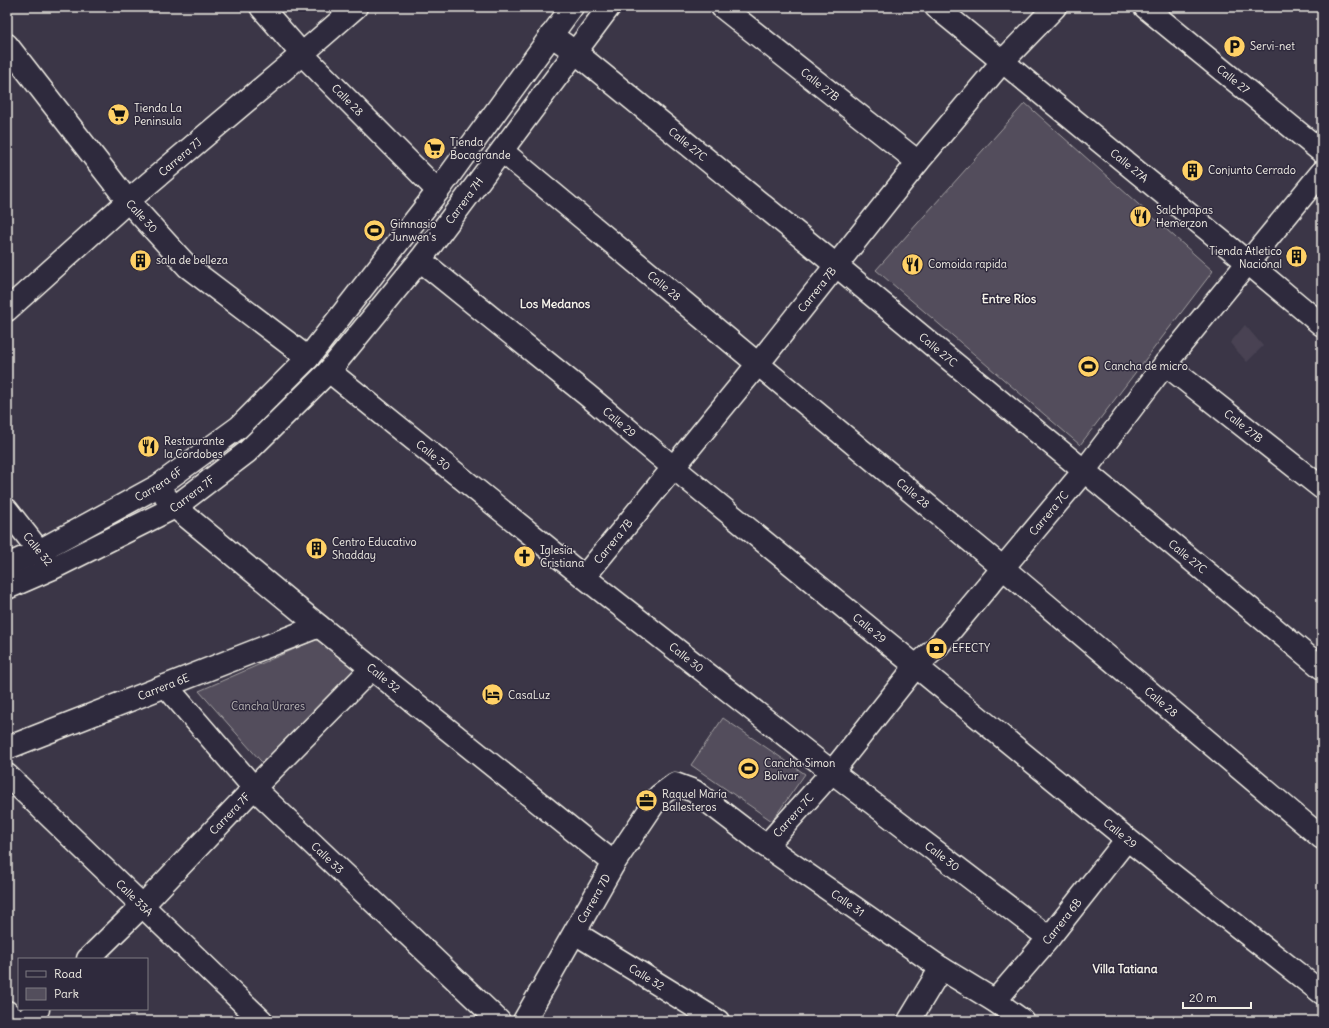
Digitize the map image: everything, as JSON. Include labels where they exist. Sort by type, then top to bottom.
[{"type":"street","name":"Calle 28","points":[[261,7],[302,54],[438,191]]},
{"type":"street","name":"Carrera 7J","points":[[7,310],[128,201],[356,7]]},
{"type":"street","points":[[308,358],[438,191],[572,7]]},
{"type":"street","name":"Carrera 7H","points":[[329,371],[420,260],[609,7]]},
{"type":"street","name":"Calle 27B","points":[[722,7],[918,162]]},
{"type":"street","name":"Calle 27A","points":[[936,7],[1322,325]]},
{"type":"street","name":"Carrera 7B","points":[[584,577],[837,266],[918,162],[1003,61],[1055,7]]},
{"type":"street","name":"Calle 27","points":[[1145,7],[1322,152]]},
{"type":"street","name":"Calle 27C","points":[[551,35],[575,52],[837,266],[1322,668]]},
{"type":"street","name":"Calle 30","points":[[7,45],[128,201],[188,267],[308,358]]},
{"type":"street","name":"Calle 28","points":[[502,151],[1003,568],[1322,838]]},
{"type":"street","name":"Carrera 7C","points":[[766,846],[832,772],[916,666],[936,648],[1084,471],[1165,364],[1322,172]]},
{"type":"street","name":"Calle 29","points":[[420,260],[587,395],[1127,839],[1322,992]]},
{"type":"street","name":"Carrera 6F","points":[[7,565],[39,550],[158,486],[239,426],[308,358]]},
{"type":"street","name":"Calle 27B","points":[[1165,364],[1322,488]]},
{"type":"street","name":"Calle 30","points":[[329,371],[584,577],[832,772],[1049,938]]},
{"type":"street","name":"Carrera 7F","points":[[7,588],[54,568],[174,507],[247,452],[329,371]]},
{"type":"street","name":"Calle 32","points":[[158,486],[174,507],[319,626],[614,863]]},
{"type":"street","name":"Calle 32","points":[[7,510],[54,568]]},
{"type":"street","name":"Carrera 6E","points":[[7,748],[319,626]]},
{"type":"street","name":"Carrera 7F","points":[[89,958],[143,905],[254,788],[372,668]]},
{"type":"street","name":"Calle 33","points":[[166,686],[254,788],[499,1021]]},
{"type":"street","name":"Calle 33A","points":[[7,775],[262,1021]]},
{"type":"street","name":"Carrera 7D","points":[[524,1021],[614,863],[660,796],[675,784]]},
{"type":"street","name":"Calle 31","points":[[675,784],[694,790],[766,846],[941,968],[1023,1021]]},
{"type":"street","name":"Carrera 6B","points":[[995,1002],[1049,938],[1127,839]]},
{"type":"street","name":"Calle 32","points":[[575,933],[718,1021]]},
{"type":"street","points":[[909,1021],[941,968]]},
{"type":"street","points":[[25,1021],[37,1010]]},
{"type":"street","points":[[7,1012],[16,1021]]},
{"type":"shaded area","points":[[1245,325],[1263,346],[1247,362],[1230,343]]},
{"type":"green space","points":[[1025,103],[1213,271],[1080,445],[876,270]]},
{"type":"green space","name":"Cancha Urares","points":[[324,636],[363,673],[267,768],[199,691]]},
{"type":"green space","name":"Cancha Simon Bolivar","points":[[723,718],[805,774],[772,821],[691,765]]},
{"type":"place","name":"Servi-net","points":[[1235,46]]},
{"type":"place","name":"Tienda La Peninsula","points":[[119,114]]},
{"type":"place","name":"Tienda Bocagrande","points":[[435,148]]},
{"type":"place","name":"Conjunto Cerrado","points":[[1193,170]]},
{"type":"place","name":"Salchpapas Hemerzon","points":[[1140,216]]},
{"type":"place","name":"Gimnasio Junwen's","points":[[374,230]]},
{"type":"place","name":"Tienda Atletico Nacional","points":[[1297,257]]},
{"type":"place","name":"sala de belleza","points":[[140,260]]},
{"type":"place","name":"Comoida rapida","points":[[912,264]]},
{"type":"place","name":"Cancha de micro","points":[[1088,366]]},
{"type":"place","name":"Restaurante la Cordobes","points":[[149,447]]},
{"type":"place","name":"Centro Educativo Shadday","points":[[317,548]]},
{"type":"place","name":"Iglesia Cristiana","points":[[524,556]]},
{"type":"place","name":"EFECTY","points":[[936,648]]},
{"type":"place","name":"CasaLuz","points":[[493,695]]},
{"type":"place","name":"Cancha Simon Bolivar","points":[[748,769]]},
{"type":"place","name":"Raquel María Ballesteros","points":[[647,800]]},
{"type":"district","name":"Entre Ríos","points":[[1009,299]]},
{"type":"district","name":"Los Medanos","points":[[555,304]]},
{"type":"district","name":"Villa Tatiana","points":[[1125,969]]}]
